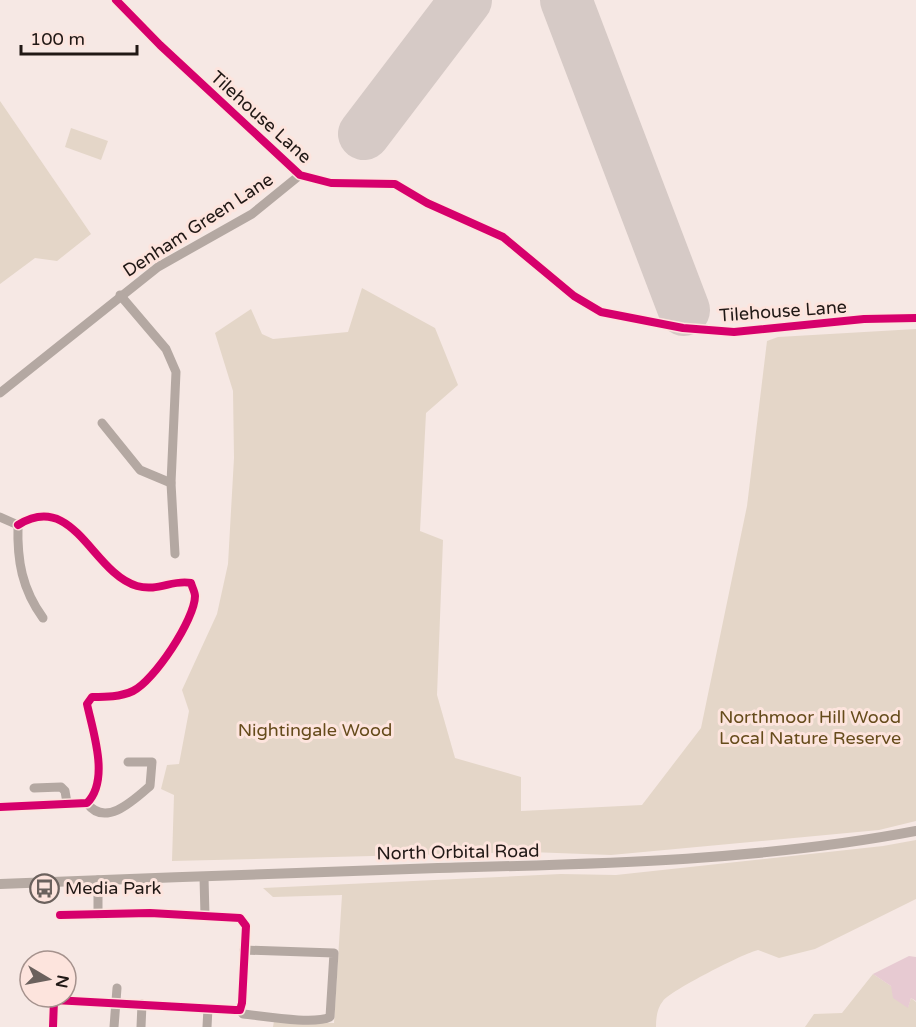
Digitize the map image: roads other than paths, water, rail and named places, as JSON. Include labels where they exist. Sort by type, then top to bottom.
[{"type":"main road","name":"North Orbital Road","points":[[0,884],[608,863],[742,854],[878,838],[916,831]]},
{"type":"street","name":"Tilehouse Lane","points":[[116,0],[286,165],[300,175],[331,183],[385,182],[395,184],[427,202],[503,237],[574,296],[591,307],[613,316],[707,331],[734,332],[864,319],[916,318]]},
{"type":"street","name":"Denham Green Lane","points":[[0,393],[120,295],[158,267],[252,214],[300,175]]},
{"type":"street","points":[[120,295],[166,350],[176,372],[171,483],[175,554]]},
{"type":"street","points":[[102,423],[140,470],[171,483]]},
{"type":"street","points":[[0,807],[87,803],[93,796],[97,784],[97,754],[87,704],[92,697],[117,696],[135,690],[175,645],[192,612],[195,595],[191,583],[181,581],[161,588],[133,584],[120,577],[96,555],[78,531],[57,518],[33,516],[18,525]]},
{"type":"street","points":[[0,517],[18,525]]},
{"type":"street","points":[[18,525],[17,553],[25,589],[43,618]]},
{"type":"street","points":[[87,803],[92,810],[100,813],[115,812],[150,786],[152,762],[128,762]]},
{"type":"street","points":[[34,789],[61,788],[65,791],[67,803]]},
{"type":"street","points":[[204,877],[205,916]]},
{"type":"street","points":[[98,880],[98,915]]},
{"type":"street","points":[[60,915],[150,913],[240,918],[244,921],[240,1010]]},
{"type":"street","points":[[53,1027],[54,1000],[240,1010],[243,1014],[289,1018],[325,1020],[330,1017],[334,953],[244,950]]},
{"type":"street","points":[[114,1027],[117,988]]},
{"type":"street","points":[[141,1027],[142,1004]]},
{"type":"street","points":[[207,1027],[208,1008]]},
{"type":"place","name":"Media Park","points":[[44,888]]},
{"type":"park label","name":"Northmoor Hill Wood Local Nature Reserve","points":[[810,727]]},
{"type":"park label","name":"Nightingale Wood","points":[[315,730]]}]
